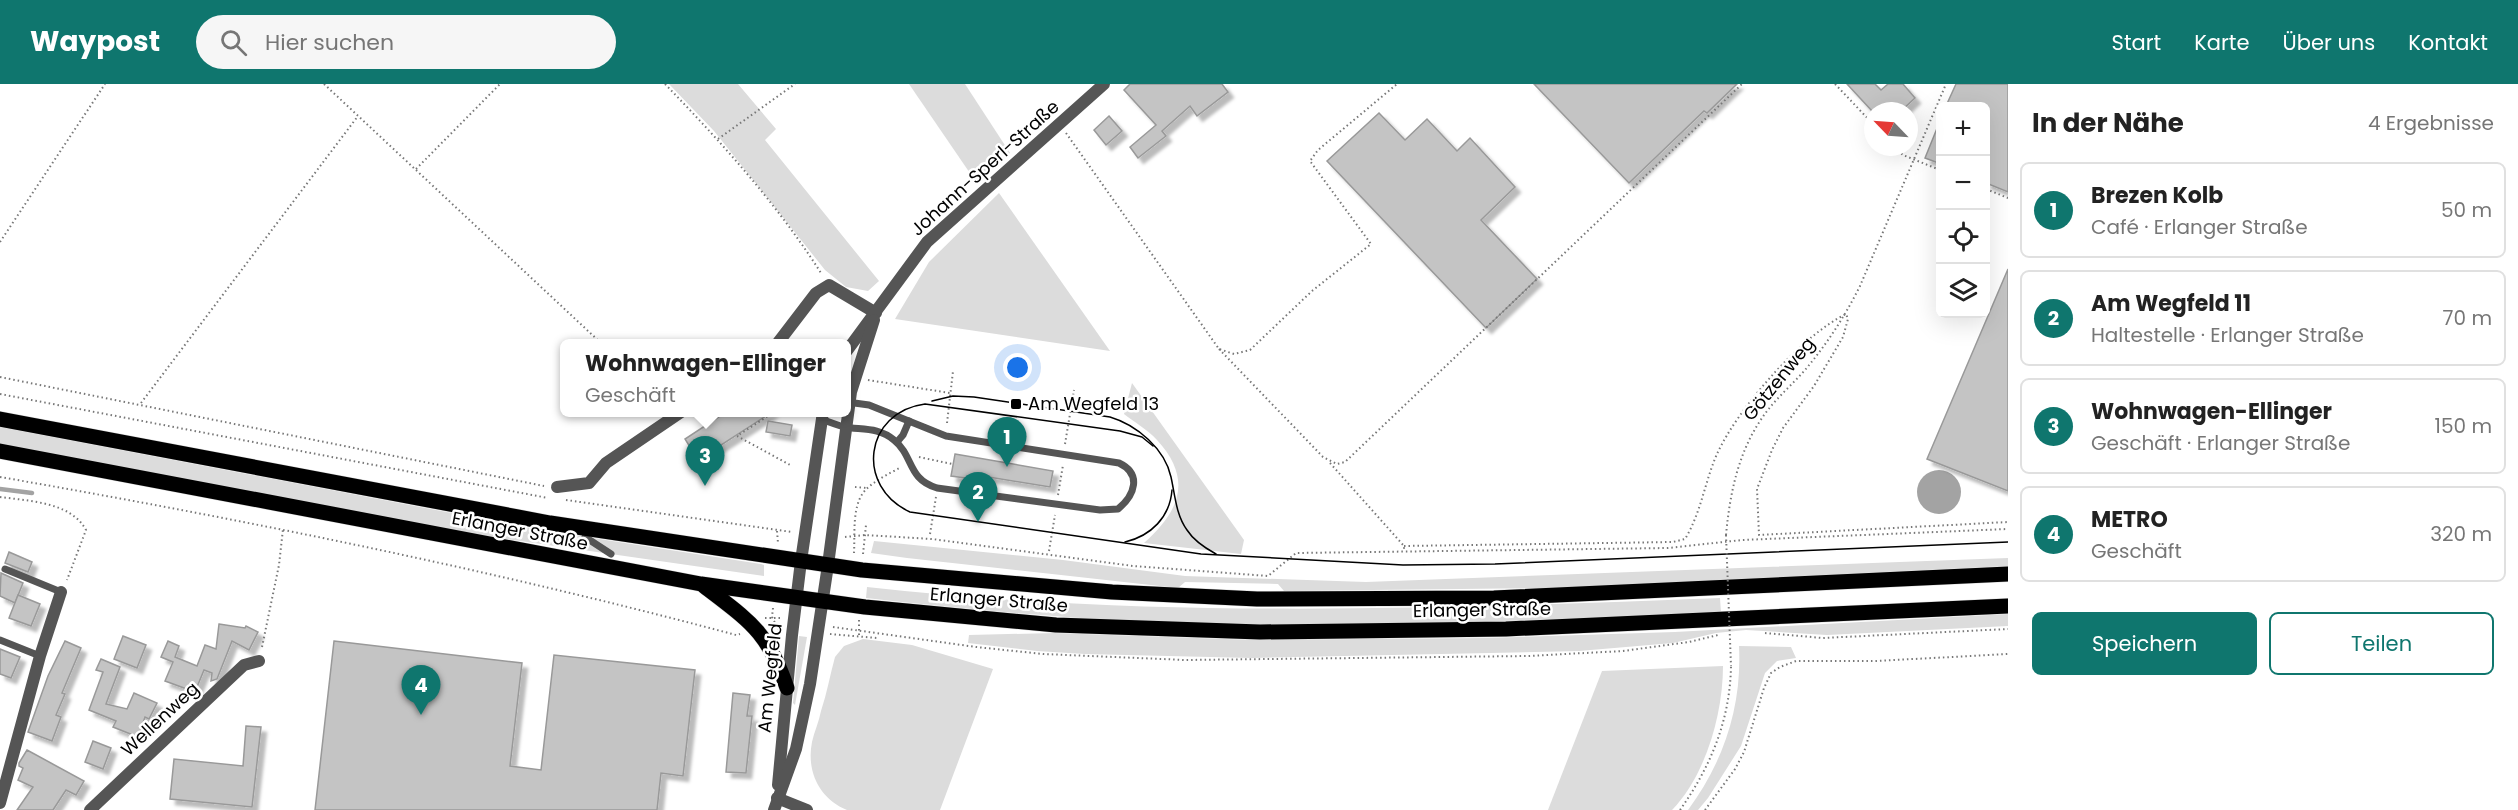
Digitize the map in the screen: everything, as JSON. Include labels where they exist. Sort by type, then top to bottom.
[{"type":"main road","name":"Erlanger Straße","points":[[0,419],[550,523],[828,565],[1112,592],[1257,599],[1529,597],[2008,574]]},
{"type":"main road","name":"Erlanger Straße","points":[[0,451],[701,584],[822,602],[961,618],[1056,625],[1260,632],[1380,632],[1605,626],[2008,606]]},
{"type":"main road","points":[[701,584],[740,614],[765,639],[780,668],[787,688]]},
{"type":"street","name":"Johann-Sperl-Straße","points":[[851,344],[876,314],[927,242],[1104,84]]},
{"type":"street","points":[[781,339],[816,293],[829,285],[876,314]]},
{"type":"street","name":"Johann-Sperl-Straße","points":[[851,388],[876,314]]},
{"type":"street","points":[[555,493],[589,483],[606,463],[674,417]]},
{"type":"street","points":[[801,561],[822,417]]},
{"type":"street","name":"Johann-Sperl-Straße","points":[[822,602],[845,417]]},
{"type":"street","name":"Am Wegfeld","points":[[775,804],[801,561]]},
{"type":"street","points":[[0,803],[3,773],[62,592]]},
{"type":"street","name":"Am Wegfeld","points":[[775,804],[796,748],[810,684],[822,602]]},
{"type":"street","name":"Wellenweg","points":[[90,810],[244,665],[259,661]]},
{"type":"street","points":[[775,804],[807,810]]},
{"type":"lane","points":[[824,417],[844,427],[874,430],[897,442],[916,477],[926,485],[937,488],[1100,510],[1118,509],[1131,495],[1133,486],[1131,471],[1119,463],[964,440],[930,431],[869,405],[851,403]]},
{"type":"lane","points":[[897,442],[909,421]]},
{"type":"lane","points":[[585,537],[611,554]]},
{"type":"lane","points":[[4,569],[62,592]]},
{"type":"lane","points":[[0,640],[40,656]]},
{"type":"path","points":[[0,242],[105,84]]},
{"type":"path","points":[[324,84],[597,339]]},
{"type":"path","points":[[416,169],[500,84]]},
{"type":"path","points":[[665,84],[718,139],[803,244],[829,285]]},
{"type":"path","points":[[718,139],[795,84]]},
{"type":"path","points":[[1219,349],[1234,354],[1250,350],[1312,291],[1371,244],[1310,161],[1318,150],[1397,84]]},
{"type":"path","points":[[1328,461],[1337,464],[1352,457],[1742,84]]},
{"type":"path","points":[[1835,84],[1864,115]]},
{"type":"path","name":"Götzenweg","points":[[1680,810],[1699,782],[1724,722],[1730,692],[1726,535],[1729,501],[1744,449],[1761,418],[1775,400],[1804,371],[1846,314],[1915,160],[1946,84]]},
{"type":"path","points":[[140,404],[357,116]]},
{"type":"path","points":[[1060,124],[1219,349],[1328,461],[1404,546],[1404,551]]},
{"type":"path","points":[[1905,156],[1936,168]]},
{"type":"path","points":[[1990,191],[2008,198]]},
{"type":"path","points":[[1404,546],[1673,542],[1684,539],[1692,527],[1718,453],[1729,430],[1771,378],[1801,347],[1834,320],[1846,314],[1848,319],[1843,337],[1814,386],[1783,428],[1772,450],[1757,489],[1759,536],[2008,522]]},
{"type":"path","points":[[947,423],[953,371]]},
{"type":"path","points":[[0,377],[140,404],[555,493]]},
{"type":"path","points":[[854,378],[950,393]]},
{"type":"path","points":[[1049,551],[1074,390]]},
{"type":"path","points":[[0,394],[555,493]]},
{"type":"path","points":[[766,417],[737,436],[792,466]]},
{"type":"path","points":[[0,477],[284,529],[592,596],[736,635],[746,631]]},
{"type":"path","points":[[855,487],[867,488],[858,503],[855,535],[932,539],[1133,566],[1268,576],[1296,553],[1686,546],[1742,540],[2008,529]]},
{"type":"path","points":[[930,534],[937,488]]},
{"type":"path","points":[[0,498],[65,509],[83,524],[86,531],[84,539],[62,592]]},
{"type":"path","points":[[564,500],[777,531],[778,557]]},
{"type":"path","points":[[863,554],[866,525]]},
{"type":"path","points":[[259,661],[284,529]]},
{"type":"path","points":[[1684,539],[1686,546]]},
{"type":"path","points":[[772,617],[774,594]]},
{"type":"path","points":[[858,636],[859,617]]},
{"type":"path","points":[[1765,633],[1823,638],[2008,629]]},
{"type":"path","points":[[859,630],[1032,653],[1185,660],[1587,653],[1645,648],[1734,634]]},
{"type":"path","points":[[833,634],[877,638]]},
{"type":"path","points":[[1705,810],[1735,769],[1744,752],[1764,688],[1771,673],[1780,667],[1796,661],[1876,661],[2008,654]]},
{"type":"shaded area","points":[[669,84],[738,84],[776,129],[765,140],[879,281],[868,291],[846,287],[825,270],[714,131]]},
{"type":"shaded area","points":[[909,84],[965,84],[1010,153],[976,182]]},
{"type":"shaded area","points":[[999,193],[1110,351],[895,319],[929,262]]},
{"type":"shaded area","points":[[1132,383],[1244,540],[1241,554],[1144,543],[1166,519],[1173,507],[1178,481],[1168,454],[1157,440],[1124,414]]},
{"type":"shaded area","points":[[0,427],[541,530],[761,564],[764,565],[764,576],[479,535],[0,444]]},
{"type":"shaded area","points":[[1939,470],[1955,476],[1961,492],[1955,508],[1939,514],[1923,508],[1917,492],[1923,476]]},
{"type":"shaded area","points":[[874,541],[1063,560],[1185,576],[1366,582],[2008,558],[2008,566],[1554,588],[1284,591],[1278,584],[1185,582],[1178,588],[907,558],[871,553]]},
{"type":"shaded area","points":[[867,587],[1080,604],[1293,609],[1720,598],[1721,613],[1416,623],[1186,623],[1049,616],[866,598]]},
{"type":"shaded area","points":[[2008,614],[2008,626],[1827,635],[1746,630],[1716,633],[1673,643],[1579,651],[1252,658],[1085,654],[968,643],[969,635],[1054,633],[1253,640],[1485,638],[1675,632]]},
{"type":"shaded area","points":[[799,636],[807,637],[795,705],[793,703]]},
{"type":"shaded area","points":[[863,639],[912,645],[993,669],[940,810],[847,810],[829,799],[817,783],[811,764],[812,742],[835,657],[844,646]]},
{"type":"shaded area","points":[[1739,646],[1791,647],[1796,658],[1777,661],[1765,673],[1741,746],[1708,798],[1698,810],[1688,810],[1712,772],[1728,732],[1737,690]]},
{"type":"shaded area","points":[[1723,666],[1720,703],[1710,742],[1694,779],[1672,810],[1548,810],[1602,671]]},
{"type":"building","points":[[1130,84],[1222,84],[1228,92],[1197,116],[1190,106],[1162,131],[1166,136],[1138,158],[1130,147],[1156,125],[1124,90]]},
{"type":"building","points":[[1534,84],[1737,84],[1707,113],[1704,111],[1629,183]]},
{"type":"building","points":[[1847,84],[1875,84],[1881,90],[1888,84],[1903,84],[1915,98],[1911,102],[1864,102]]},
{"type":"building","points":[[1956,84],[2008,84],[2008,192],[1990,185],[1990,102],[1948,102]]},
{"type":"building","points":[[1379,113],[1405,140],[1427,119],[1457,151],[1470,138],[1515,187],[1481,220],[1537,279],[1486,328],[1327,161]]},
{"type":"building","points":[[1109,116],[1122,131],[1106,145],[1094,130]]},
{"type":"building","points":[[1936,131],[1936,162],[1925,158]]},
{"type":"building","points":[[2008,269],[2008,491],[1927,459],[1987,318],[1990,318],[1990,311]]},
{"type":"building","points":[[718,417],[764,417],[698,460],[685,439]]},
{"type":"building","points":[[768,421],[792,425],[790,436],[766,432]]},
{"type":"building","points":[[955,454],[1053,471],[1050,487],[989,477],[988,481],[951,476]]},
{"type":"building","points":[[9,552],[32,562],[28,572],[5,563]]},
{"type":"building","points":[[1,573],[23,583],[15,603],[0,596]]},
{"type":"building","points":[[18,595],[40,604],[31,626],[9,618]]},
{"type":"building","points":[[219,624],[245,628],[246,626],[258,632],[249,650],[232,641],[217,679],[211,681],[212,673],[204,670],[195,692],[165,681],[173,662],[161,657],[168,641],[179,646],[175,657],[197,666],[205,645],[216,649]]},
{"type":"building","points":[[123,636],[146,645],[137,668],[114,659]]},
{"type":"building","points":[[65,641],[81,648],[62,693],[65,694],[56,715],[61,717],[52,741],[28,732],[48,676]]},
{"type":"building","points":[[334,641],[522,663],[510,766],[541,770],[554,655],[695,670],[683,776],[661,773],[657,810],[315,810]]},
{"type":"building","points":[[0,649],[20,657],[11,678],[0,674]]},
{"type":"building","points":[[101,659],[120,667],[106,704],[127,709],[134,693],[157,703],[149,719],[145,717],[138,737],[113,727],[116,721],[89,710],[103,672],[96,670]]},
{"type":"building","points":[[733,693],[750,695],[747,716],[752,716],[746,773],[726,772]]},
{"type":"building","points":[[246,726],[261,727],[252,807],[170,799],[174,759],[243,766]]},
{"type":"building","points":[[93,741],[111,748],[103,769],[85,762]]},
{"type":"building","points":[[27,750],[84,781],[76,795],[66,790],[53,810],[17,810],[33,787],[18,780],[23,768],[19,766],[19,763]]},
{"type":"waterway","points":[[0,489],[32,493]]},
{"type":"tram line","points":[[932,401],[953,396],[974,397],[1110,417],[1130,426],[1140,432],[1163,457],[1171,477],[1178,511],[1187,530],[1200,544],[1216,554]]},
{"type":"tram line","points":[[1153,446],[1142,437],[1120,431],[925,404],[905,410],[889,421],[879,435],[874,452],[874,469],[881,486],[892,501],[910,512],[1201,554],[1403,565],[1495,564],[2008,542]]},
{"type":"tram line","points":[[1125,542],[1143,535],[1158,524],[1167,509],[1172,490]]},
{"type":"place","name":"Am Wegfeld 13","points":[[1016,404]]},
{"type":"place","name":"Brezen Kolb","points":[[1007,467]]},
{"type":"place","name":"Wohnwagen-Ellinger","points":[[705,486]]},
{"type":"place","name":"Am Wegfeld 11","points":[[978,522]]},
{"type":"place","name":"METRO","points":[[421,715]]}]
